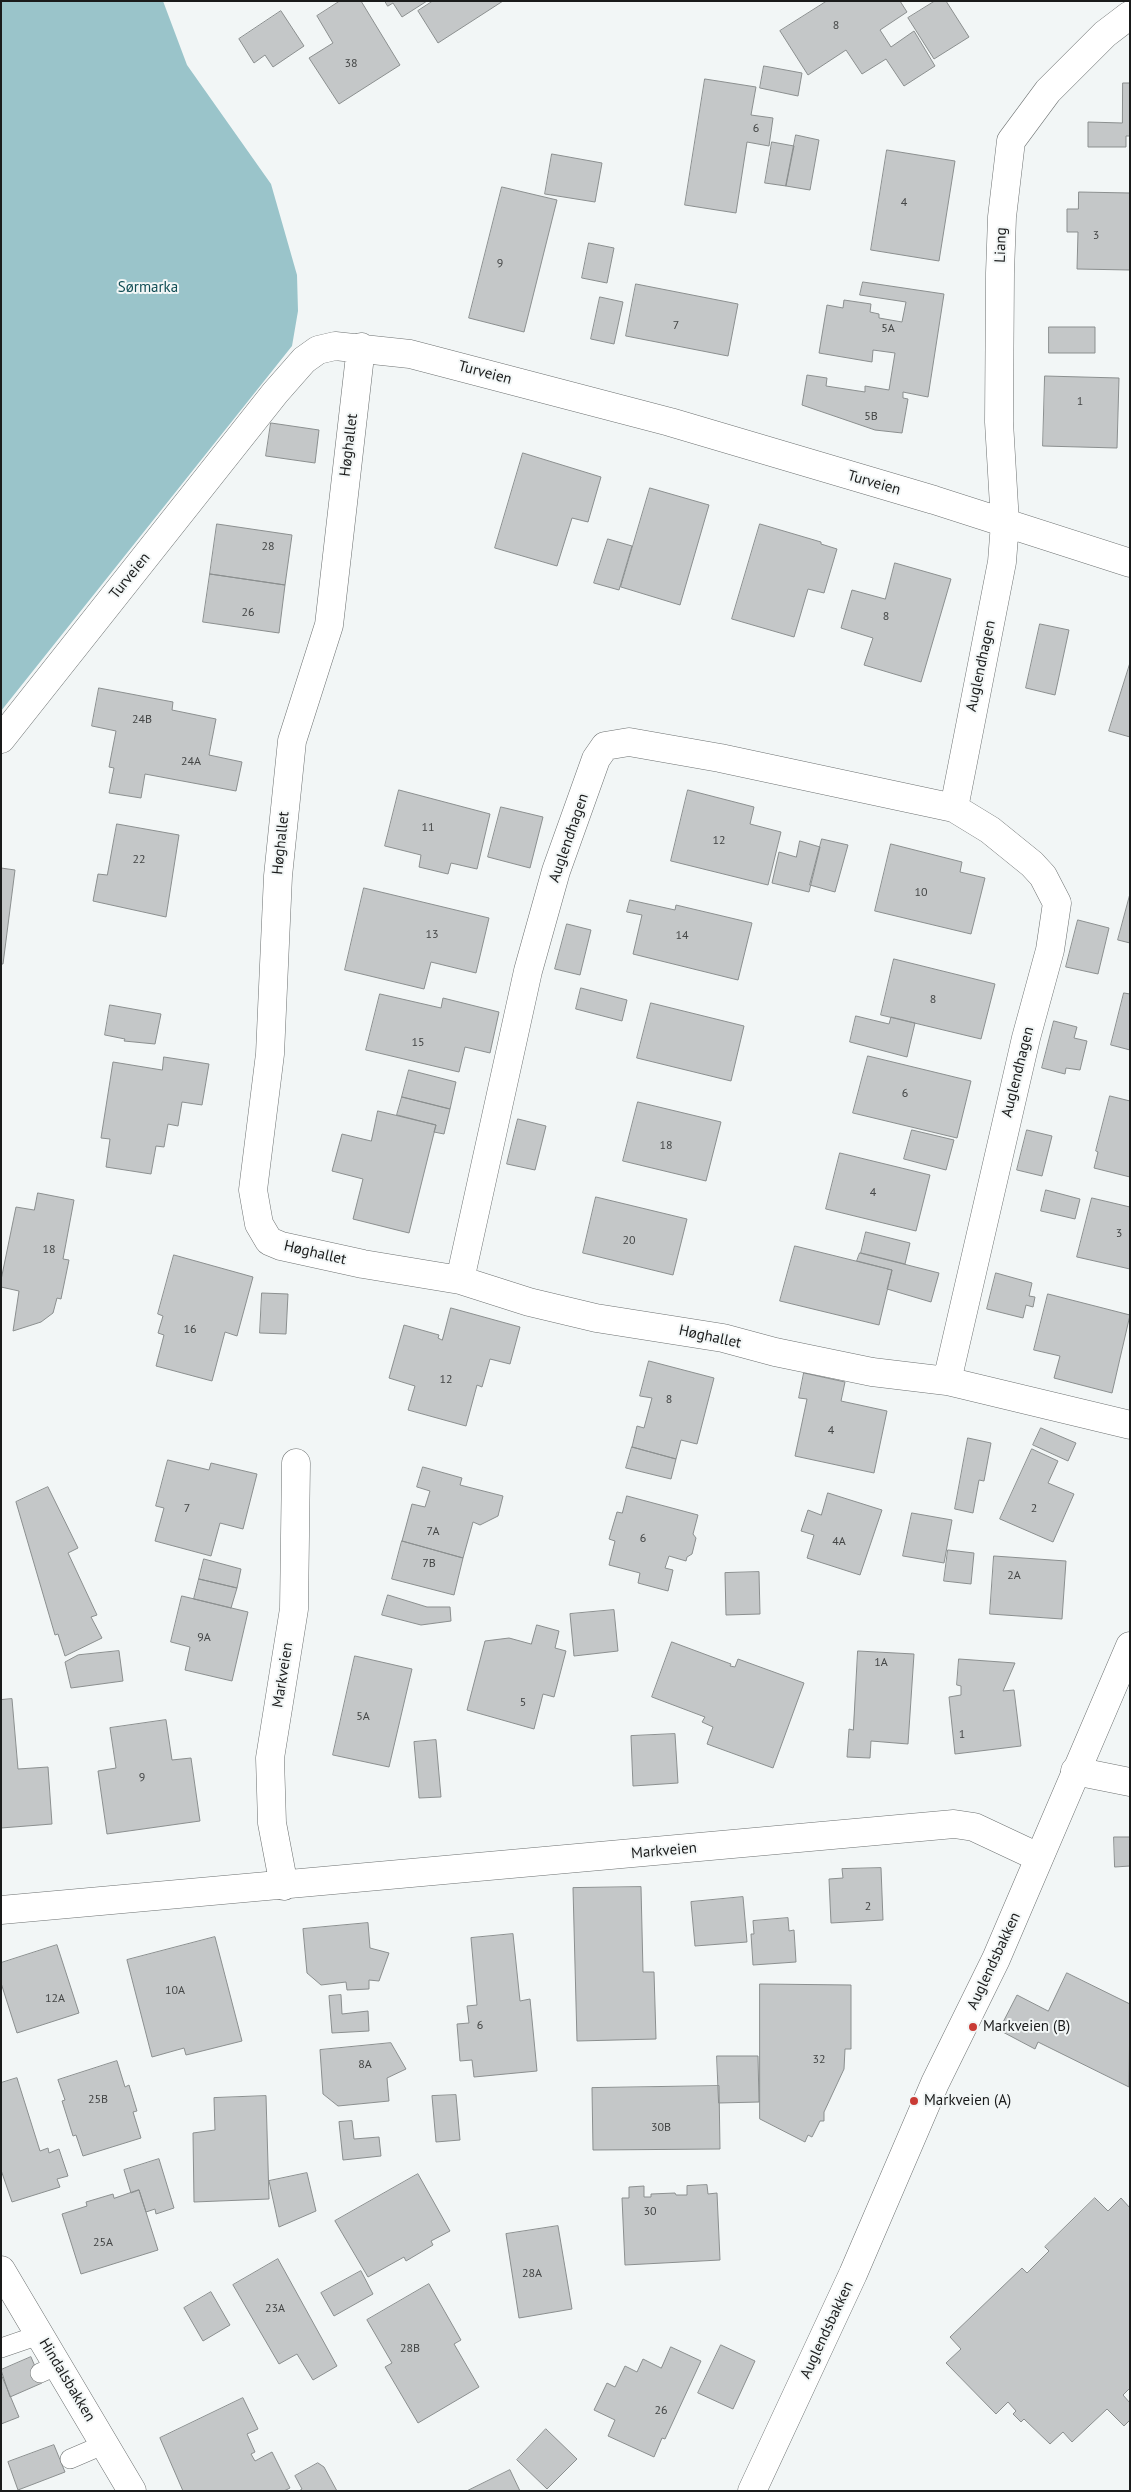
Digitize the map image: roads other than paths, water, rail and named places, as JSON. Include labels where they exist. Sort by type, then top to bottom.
[{"type":"street","name":"Liang","points":[[1006,523],[999,422],[1000,273],[1002,217],[1011,141],[1048,91],[1105,34],[1130,15]]},
{"type":"street","name":"Turveien","points":[[1,739],[274,393],[304,360],[318,350],[335,346],[361,347],[410,354],[670,422],[1006,523],[1130,563]]},
{"type":"street","name":"Høghallet","points":[[361,347],[329,625],[292,741],[276,894],[270,1054],[253,1190],[259,1224],[269,1240],[281,1246],[363,1264],[460,1280],[530,1302],[596,1318],[723,1338],[775,1352],[872,1372],[946,1381],[1130,1424]]},
{"type":"street","name":"Auglendhagen","points":[[954,808],[1002,562],[1006,523]]},
{"type":"street","name":"Auglendhagen","points":[[460,1280],[528,971],[556,871],[596,759],[605,746],[629,742],[711,756],[954,808],[990,830],[1032,864],[1043,876],[1057,903],[1050,950],[1026,1038],[946,1381]]},
{"type":"street","name":"Markveien","points":[[284,1886],[272,1823],[270,1758],[294,1610],[296,1463]]},
{"type":"street","name":"Auglendsbakken","points":[[752,2491],[853,2274],[935,2083],[996,1959],[1075,1770],[1130,1646]]},
{"type":"street","points":[[1075,1770],[1130,1782]]},
{"type":"street","name":"Markveien","points":[[1,1910],[284,1886],[954,1824],[974,1827],[1038,1857]]},
{"type":"street","name":"Hindalsbakken","points":[[5,2286],[39,2335],[49,2369],[105,2444],[132,2491]]},
{"type":"lane","points":[[1,2348],[39,2335]]},
{"type":"lane","points":[[70,2458],[105,2444]]},
{"type":"place","name":"Markveien (B)","points":[[973,2027]]},
{"type":"place","name":"Markveien (A)","points":[[914,2101]]},
{"type":"park label","name":"Sørmarka","points":[[148,288]]}]
